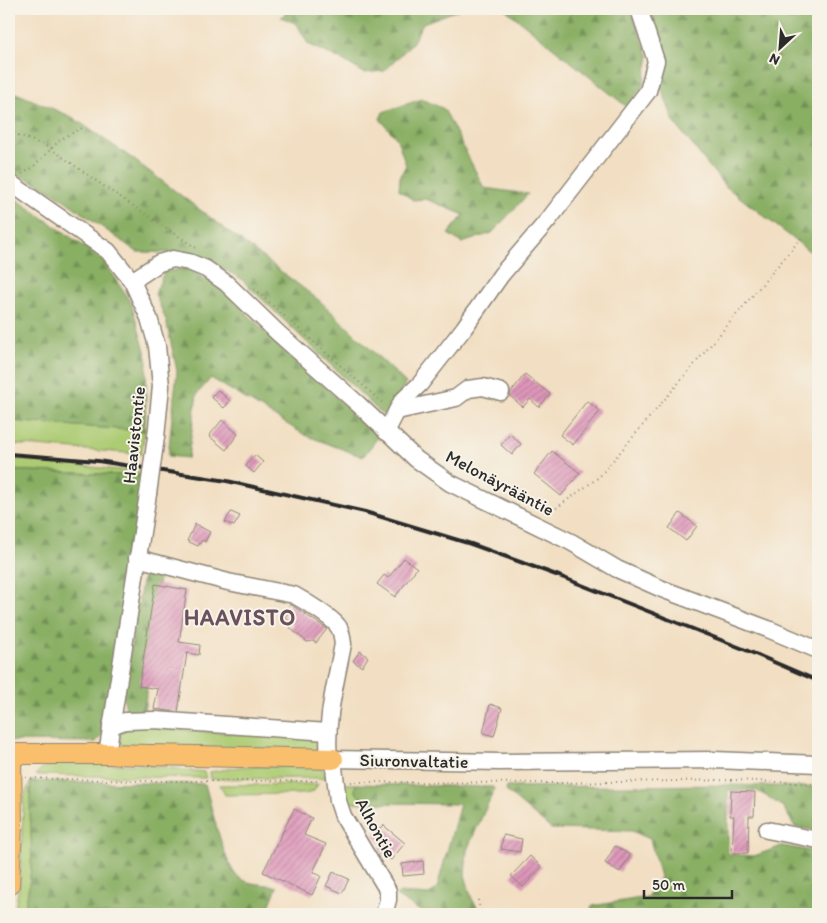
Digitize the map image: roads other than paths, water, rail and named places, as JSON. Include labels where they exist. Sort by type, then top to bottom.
[{"type":"main road","name":"Siuronvaltatie","points":[[10,754],[107,754],[331,759]]},
{"type":"main road","points":[[9,885],[12,827],[10,754]]},
{"type":"street","points":[[386,432],[402,400],[420,384],[464,328],[501,275],[549,219],[648,92],[656,61],[639,9]]},
{"type":"street","name":"Haavistontie","points":[[13,179],[108,251],[132,281],[149,318],[157,346],[161,386],[156,437],[107,754]]},
{"type":"street","name":"Melonäyrääntie","points":[[132,281],[159,263],[173,260],[189,262],[206,269],[226,283],[416,459],[450,483],[571,542],[617,569],[662,589],[818,650]]},
{"type":"street","points":[[396,413],[456,398],[468,389],[483,387],[501,392]]},
{"type":"street","name":"Alhontie","points":[[137,558],[228,582],[294,595],[338,625],[343,644],[328,732],[331,759],[338,801],[343,816],[388,891],[388,900],[384,914]]},
{"type":"street","points":[[112,726],[125,722],[155,720],[328,732]]},
{"type":"street","name":"Siuronvaltatie","points":[[331,759],[500,762],[714,760],[818,764]]},
{"type":"street","points":[[767,830],[818,840]]},
{"type":"railway","points":[[9,454],[98,461],[227,481],[365,512],[471,544],[559,576],[741,648],[818,681]]},
{"type":"district","name":"HAAVISTO","points":[[240,617]]}]
